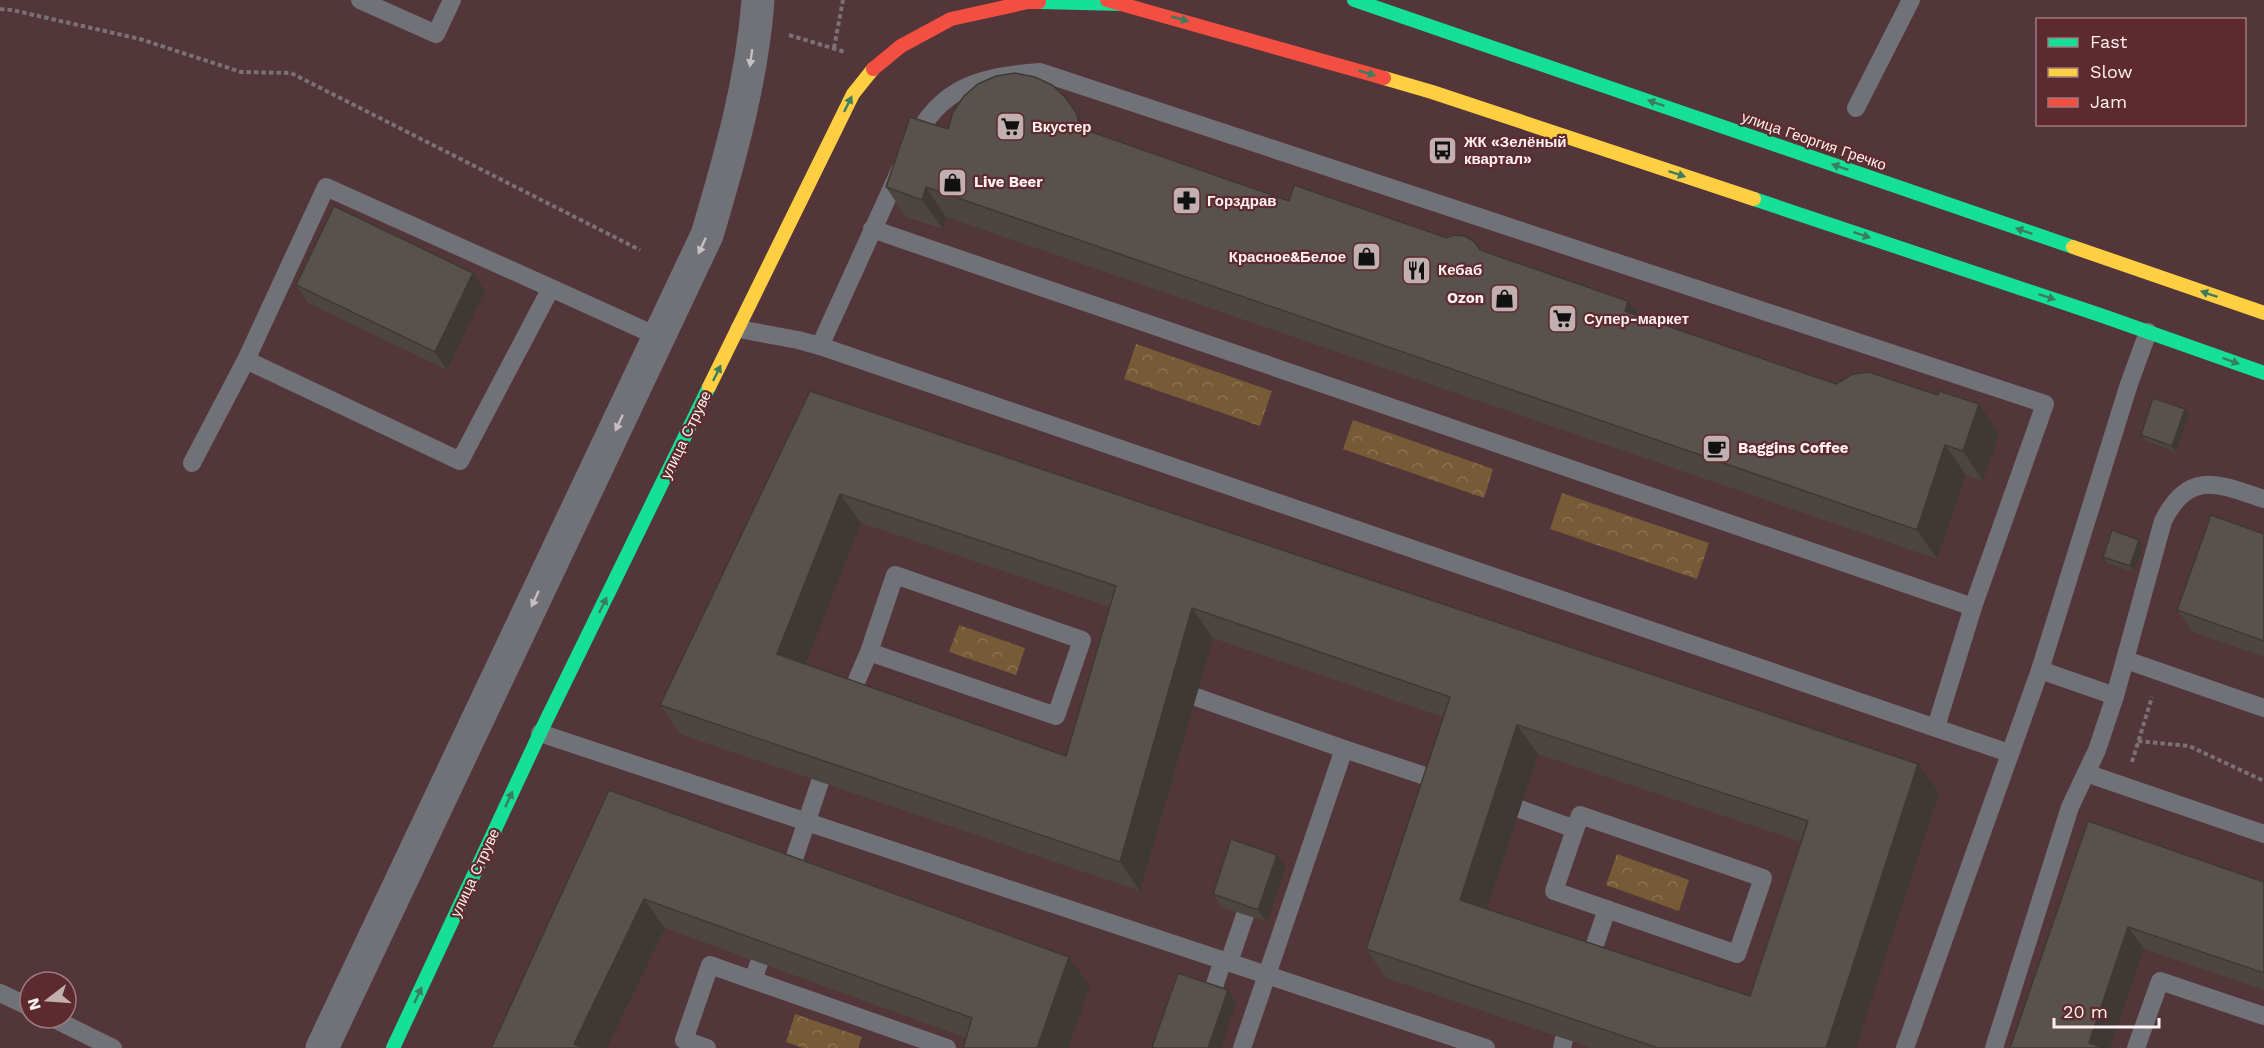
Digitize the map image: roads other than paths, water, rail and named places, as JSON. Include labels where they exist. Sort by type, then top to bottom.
[{"type":"street","points":[[322,1048],[706,236],[724,180],[748,82],[758,0]]},
{"type":"street","points":[[1107,0],[1432,92],[2264,373]]},
{"type":"street","name":"улица Георгия Гречко","points":[[1354,0],[2264,313]]},
{"type":"street","name":"улица Струве","points":[[393,1048],[540,733],[853,94],[876,66],[901,46],[951,19],[1028,2],[1124,4]]},
{"type":"lane","points":[[360,0],[436,34],[452,0]]},
{"type":"lane","points":[[1856,108],[1911,0]]},
{"type":"lane","points":[[820,346],[921,127],[937,106],[962,87],[982,80],[1006,74],[1040,72],[2045,404],[1973,607],[1936,727]]},
{"type":"lane","points":[[192,463],[246,360],[326,187],[660,337]]},
{"type":"lane","points":[[872,229],[1973,607]]},
{"type":"lane","points":[[246,360],[460,461],[551,288]]},
{"type":"lane","points":[[739,329],[820,346],[2009,753]]},
{"type":"lane","points":[[1905,1048],[2040,670],[2129,384],[2148,332]]},
{"type":"lane","points":[[1994,1048],[2070,807],[2097,750],[2115,696],[2163,521],[2173,501],[2190,488],[2212,484],[2264,499]]},
{"type":"lane","points":[[848,701],[895,575],[1082,640],[1056,716],[868,652]]},
{"type":"lane","points":[[1075,659],[1098,666]]},
{"type":"lane","points":[[2126,660],[2264,708]]},
{"type":"lane","points":[[2040,670],[2115,696]]},
{"type":"lane","points":[[1196,697],[1451,785]]},
{"type":"lane","points":[[540,733],[1486,1048]]},
{"type":"lane","points":[[1242,1048],[1344,748]]},
{"type":"lane","points":[[2086,773],[2264,834]]},
{"type":"lane","points":[[788,877],[820,782]]},
{"type":"lane","points":[[1520,809],[1575,829]]},
{"type":"lane","points":[[1580,815],[1763,878],[1737,954],[1607,909],[1554,891],[1580,815]]},
{"type":"lane","points":[[1588,965],[1607,909]]},
{"type":"lane","points":[[1212,993],[1245,915]]},
{"type":"lane","points":[[753,980],[759,963]]},
{"type":"lane","points":[[707,1048],[684,1040],[711,965],[947,1048]]},
{"type":"lane","points":[[2136,1048],[2160,981],[2264,1016]]},
{"type":"lane","points":[[0,993],[18,1001]]},
{"type":"lane","points":[[76,1030],[113,1048]]},
{"type":"place","name":"Вкустер","points":[[1011,127]]},
{"type":"place","name":"ЖК «Зелёный квартал»","points":[[1443,151]]},
{"type":"place","name":"Live Beer","points":[[953,182]]},
{"type":"place","name":"Горздрав","points":[[1186,201]]},
{"type":"place","name":"Красное&Белое","points":[[1367,257]]},
{"type":"place","name":"Кебаб","points":[[1417,270]]},
{"type":"place","name":"Ozon","points":[[1505,298]]},
{"type":"place","name":"Супер-маркет","points":[[1563,319]]},
{"type":"place","name":"Baggins Coffee","points":[[1717,448]]}]
